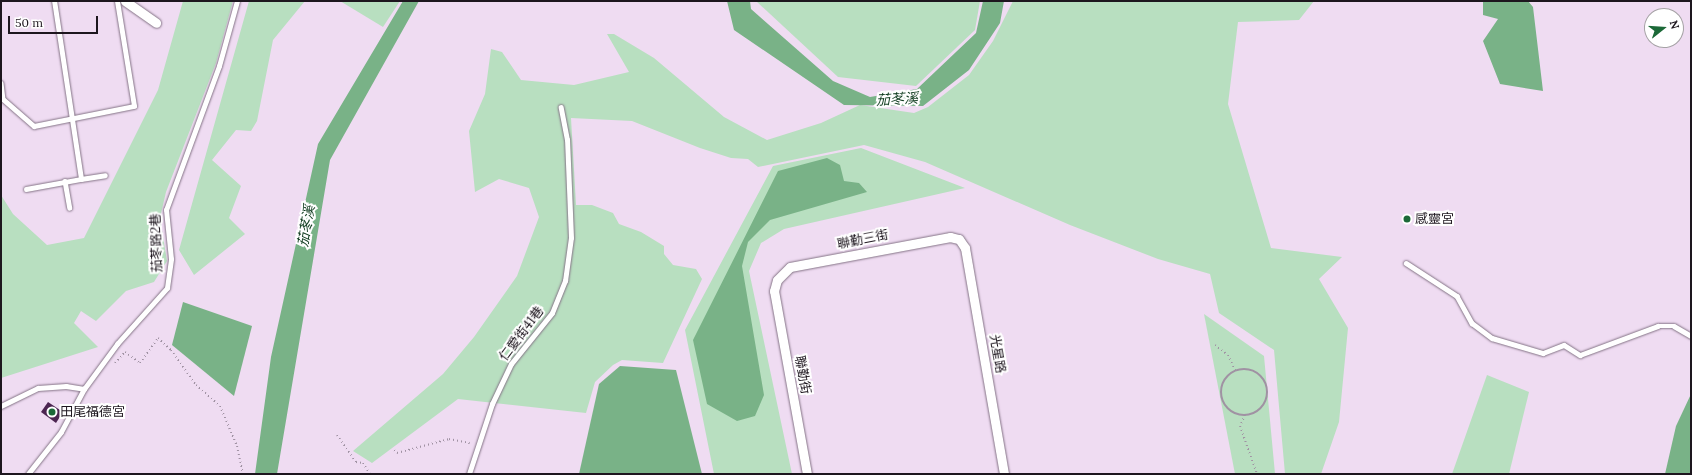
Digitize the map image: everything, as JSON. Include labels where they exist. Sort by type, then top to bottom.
[{"type":"street","points":[[124,1],[156,23]]},
{"type":"street","name":"聯勤三街","points":[[777,280],[790,266],[950,237],[960,239]]},
{"type":"street","name":"光星路","points":[[960,239],[965,248],[1004,474]]},
{"type":"street","name":"聯勤街","points":[[777,280],[774,291],[807,474]]},
{"type":"lane","points":[[54,1],[81,179]]},
{"type":"lane","points":[[1,83],[3,99],[34,126],[134,106],[117,1]]},
{"type":"lane","name":"茄苳路2巷","points":[[28,474],[61,432],[84,389],[106,360],[167,288],[170,259],[166,210],[219,66],[237,1]]},
{"type":"lane","name":"仁愛街41巷","points":[[469,474],[492,404],[511,364],[552,313],[565,281],[571,238],[566,140],[561,108]]},
{"type":"lane","points":[[26,189],[105,175]]},
{"type":"lane","points":[[65,181],[70,208]]},
{"type":"lane","points":[[1406,263],[1457,296],[1472,323],[1492,338],[1543,353],[1564,345],[1580,354],[1658,326],[1674,326],[1691,336]]},
{"type":"lane","points":[[1,406],[38,388],[66,386],[84,389]]},
{"type":"path","points":[[106,360],[113,364],[125,352],[140,363],[158,338],[180,359],[196,385],[220,406],[237,446],[243,474]]},
{"type":"path","points":[[1216,345],[1228,355],[1235,370]]},
{"type":"path","points":[[1245,415],[1228,408],[1221,395],[1224,380],[1235,370],[1251,370],[1266,386],[1261,408],[1245,415],[1240,426],[1257,474]]},
{"type":"path","points":[[337,434],[356,462],[363,462],[370,474]]},
{"type":"path","points":[[394,450],[397,453],[449,439],[479,445]]},
{"type":"shaded area","points":[[183,1],[233,1],[216,63],[166,192],[160,218],[167,261],[154,282],[126,291],[96,321],[81,311],[74,323],[98,347],[1,378],[1,195],[13,214],[47,245],[84,238],[158,90]]},
{"type":"shaded area","points":[[249,1],[305,1],[273,40],[257,121],[251,131],[236,130],[212,160],[241,186],[229,218],[245,234],[194,275],[179,250]]},
{"type":"shaded area","points":[[340,1],[400,1],[383,27]]},
{"type":"shaded area","points":[[756,1],[980,1],[975,30],[916,86],[838,77]]},
{"type":"shaded area","points":[[1013,1],[1314,1],[1299,20],[1238,22],[1228,104],[1271,248],[1342,257],[1319,279],[1348,328],[1339,422],[1321,474],[1285,474],[1274,350],[1219,313],[1210,274],[1158,259],[1070,225],[925,162],[864,145],[758,167],[748,159],[731,158],[700,148],[632,121],[571,118],[576,205],[592,205],[613,213],[619,224],[641,232],[664,246],[664,254],[673,265],[696,269],[702,279],[663,363],[622,360],[613,365],[595,382],[586,413],[458,399],[372,463],[353,451],[443,374],[474,337],[517,276],[539,217],[529,188],[499,179],[475,192],[469,131],[485,94],[491,49],[502,52],[521,80],[574,85],[629,72],[607,34],[614,34],[654,58],[724,117],[767,140],[821,123],[860,105],[914,113],[928,107],[969,75],[993,41]]},
{"type":"shaded area","points":[[861,148],[965,188],[784,229],[761,243],[749,271],[792,474],[714,474],[685,330],[773,166]]},
{"type":"shaded area","points":[[1204,314],[1264,356],[1275,474],[1235,474]]},
{"type":"shaded area","points":[[1487,375],[1529,392],[1509,474],[1452,474]]},
{"type":"water","name":"茄苳溪","points":[[403,1],[419,1],[330,160],[277,474],[255,474],[271,357],[318,144]]},
{"type":"water","name":"茄苳溪","points":[[727,1],[750,1],[751,9],[833,81],[870,97],[917,89],[976,33],[983,1],[1004,1],[1000,23],[969,70],[923,106],[844,105],[734,30]]},
{"type":"water","points":[[1483,1],[1528,1],[1533,7],[1543,91],[1500,84],[1483,41],[1498,19],[1483,15]]},
{"type":"water","points":[[827,158],[840,165],[844,181],[859,183],[867,192],[770,220],[748,242],[742,266],[764,395],[755,416],[737,421],[707,404],[693,340],[778,171]]},
{"type":"water","points":[[183,302],[252,326],[234,396],[172,345]]},
{"type":"water","points":[[620,366],[676,370],[702,474],[579,474],[599,384]]},
{"type":"water","points":[[1691,394],[1691,474],[1665,474],[1676,426]]},
{"type":"building","name":"田尾福德宮","points":[[48,402],[63,412],[56,423],[41,412]]},
{"type":"place","name":"感靈宮","points":[[1407,219]]},
{"type":"place","name":"田尾福德宮","points":[[52,412]]}]
